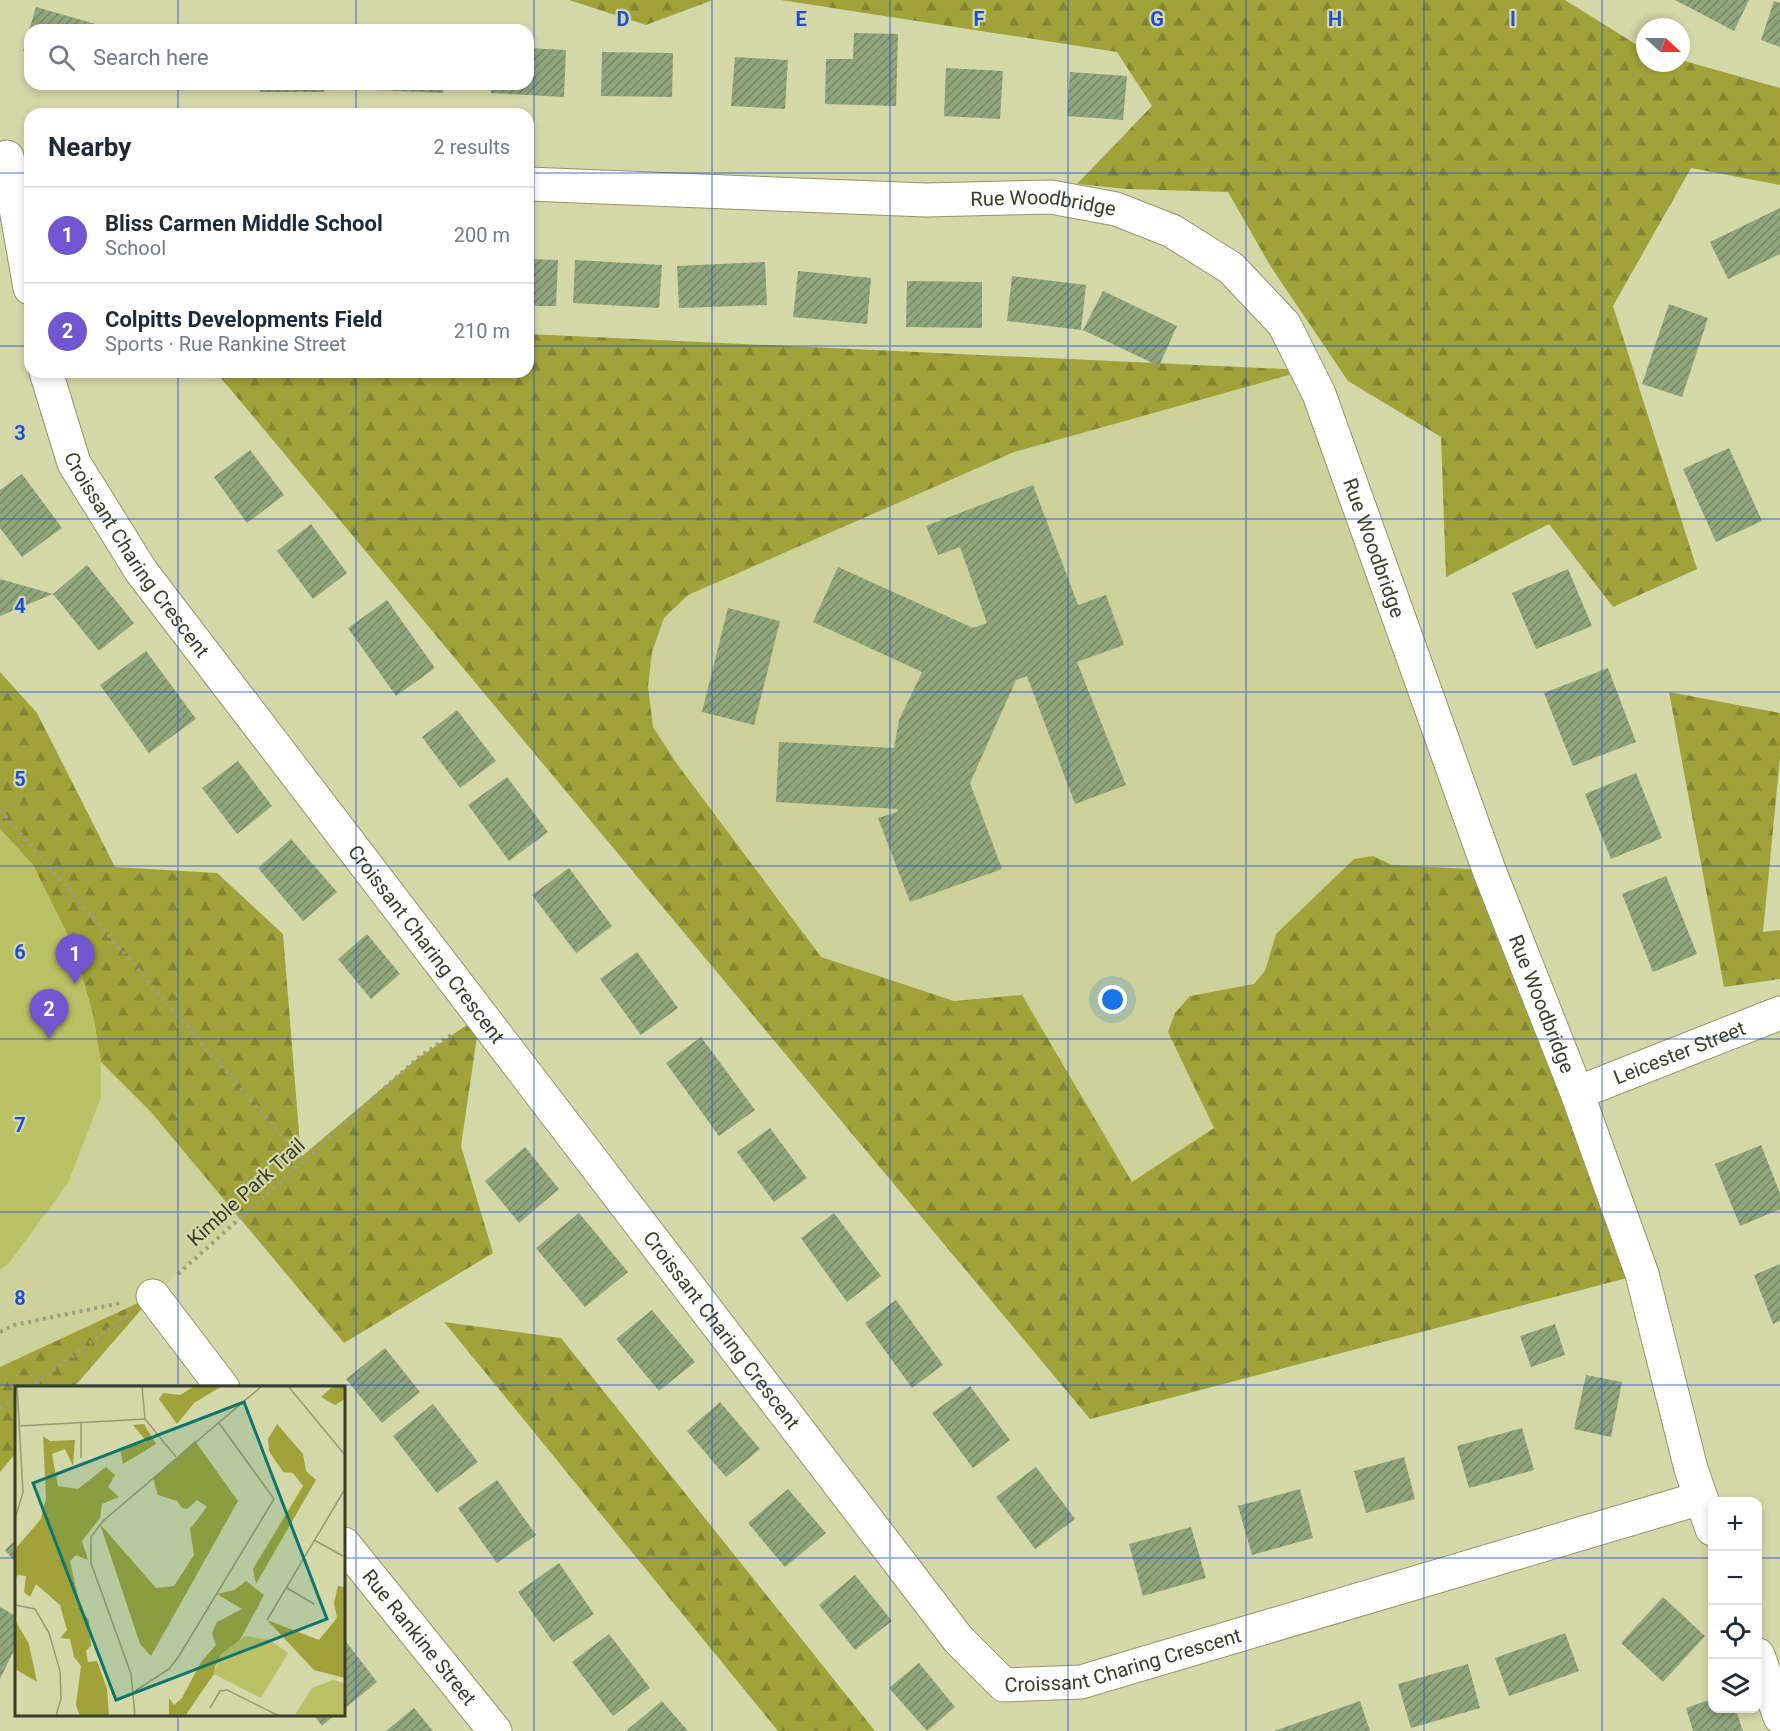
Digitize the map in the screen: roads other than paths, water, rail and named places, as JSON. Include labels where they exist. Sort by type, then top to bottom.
[{"type":"street","points":[[12,157],[24,244]]},
{"type":"street","name":"Rue Woodbridge","points":[[534,184],[926,200],[1051,197],[1116,209],[1172,231],[1231,268],[1284,324],[1319,394],[1489,870],[1577,1093],[1642,1274],[1691,1469],[1708,1516]]},
{"type":"street","name":"Croissant Charing Crescent","points":[[48,378],[74,463],[141,571],[958,1639],[1004,1685],[1081,1682],[1701,1498]]},
{"type":"street","name":"Leicester Street","points":[[1577,1093],[1780,1013]]},
{"type":"street","points":[[153,1296],[221,1386]]},
{"type":"street","name":"Rue Rankine Street","points":[[345,1545],[495,1731]]},
{"type":"street","points":[[1759,1659],[1780,1717]]},
{"type":"place","name":"Bliss Carmen Middle School","points":[[75,984]]},
{"type":"place","name":"Colpitts Developments Field","points":[[49,1039]]}]
